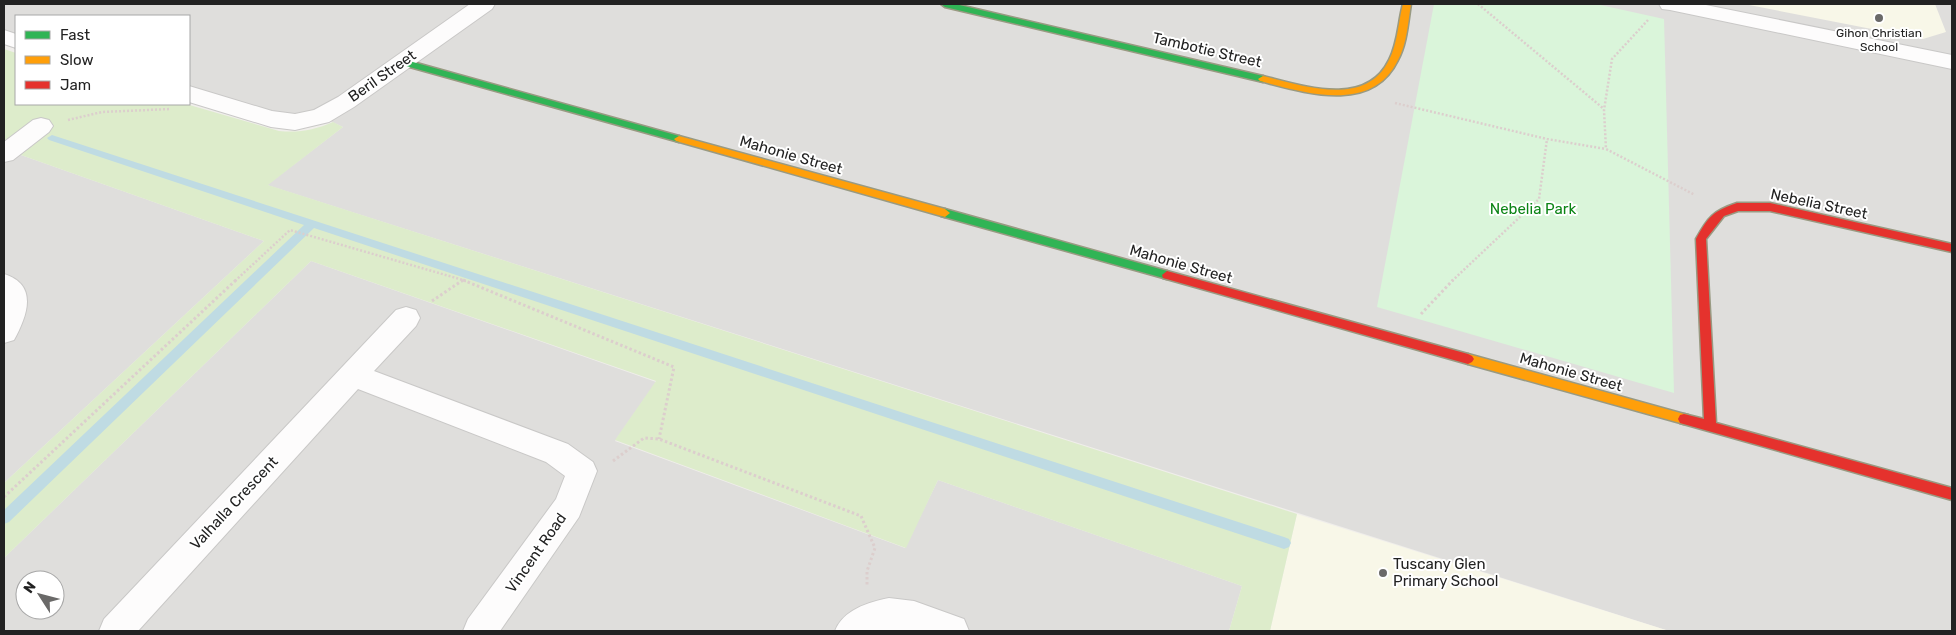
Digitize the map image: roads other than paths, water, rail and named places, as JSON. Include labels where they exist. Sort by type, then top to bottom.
[{"type":"street","name":"Beril Street","points":[[190,94],[271,119],[295,122],[321,116],[346,102],[484,4]]},
{"type":"street","name":"Tambotie Street","points":[[945,4],[1322,93],[1343,94],[1366,90],[1384,79],[1400,41],[1407,4]]},
{"type":"street","points":[[1672,4],[1952,62]]},
{"type":"street","name":"Mahonie Street","points":[[402,62],[1952,494]]},
{"type":"street","points":[[4,154],[41,126]]},
{"type":"street","name":"Nebelia Street","points":[[1710,426],[1702,238],[1708,223],[1721,211],[1748,206],[1770,207],[1952,248]]},
{"type":"street","points":[[4,284],[12,292],[15,302],[13,316],[4,332]]},
{"type":"street","name":"Valhalla Crescent","points":[[116,631],[406,318]]},
{"type":"street","name":"Vincent Road","points":[[352,375],[557,453],[582,471],[568,507],[480,631]]},
{"type":"street","points":[[859,626],[895,613],[910,614],[952,631]]},
{"type":"waterway","points":[[52,138],[312,224]]},
{"type":"waterway","points":[[4,518],[312,224]]},
{"type":"waterway","points":[[312,224],[1284,543]]},
{"type":"place","name":"Gihon Christian School","points":[[1879,18]]},
{"type":"place","name":"Tuscany Glen Primary School","points":[[1383,573]]},
{"type":"park label","name":"Nebelia Park","points":[[1533,209]]}]
